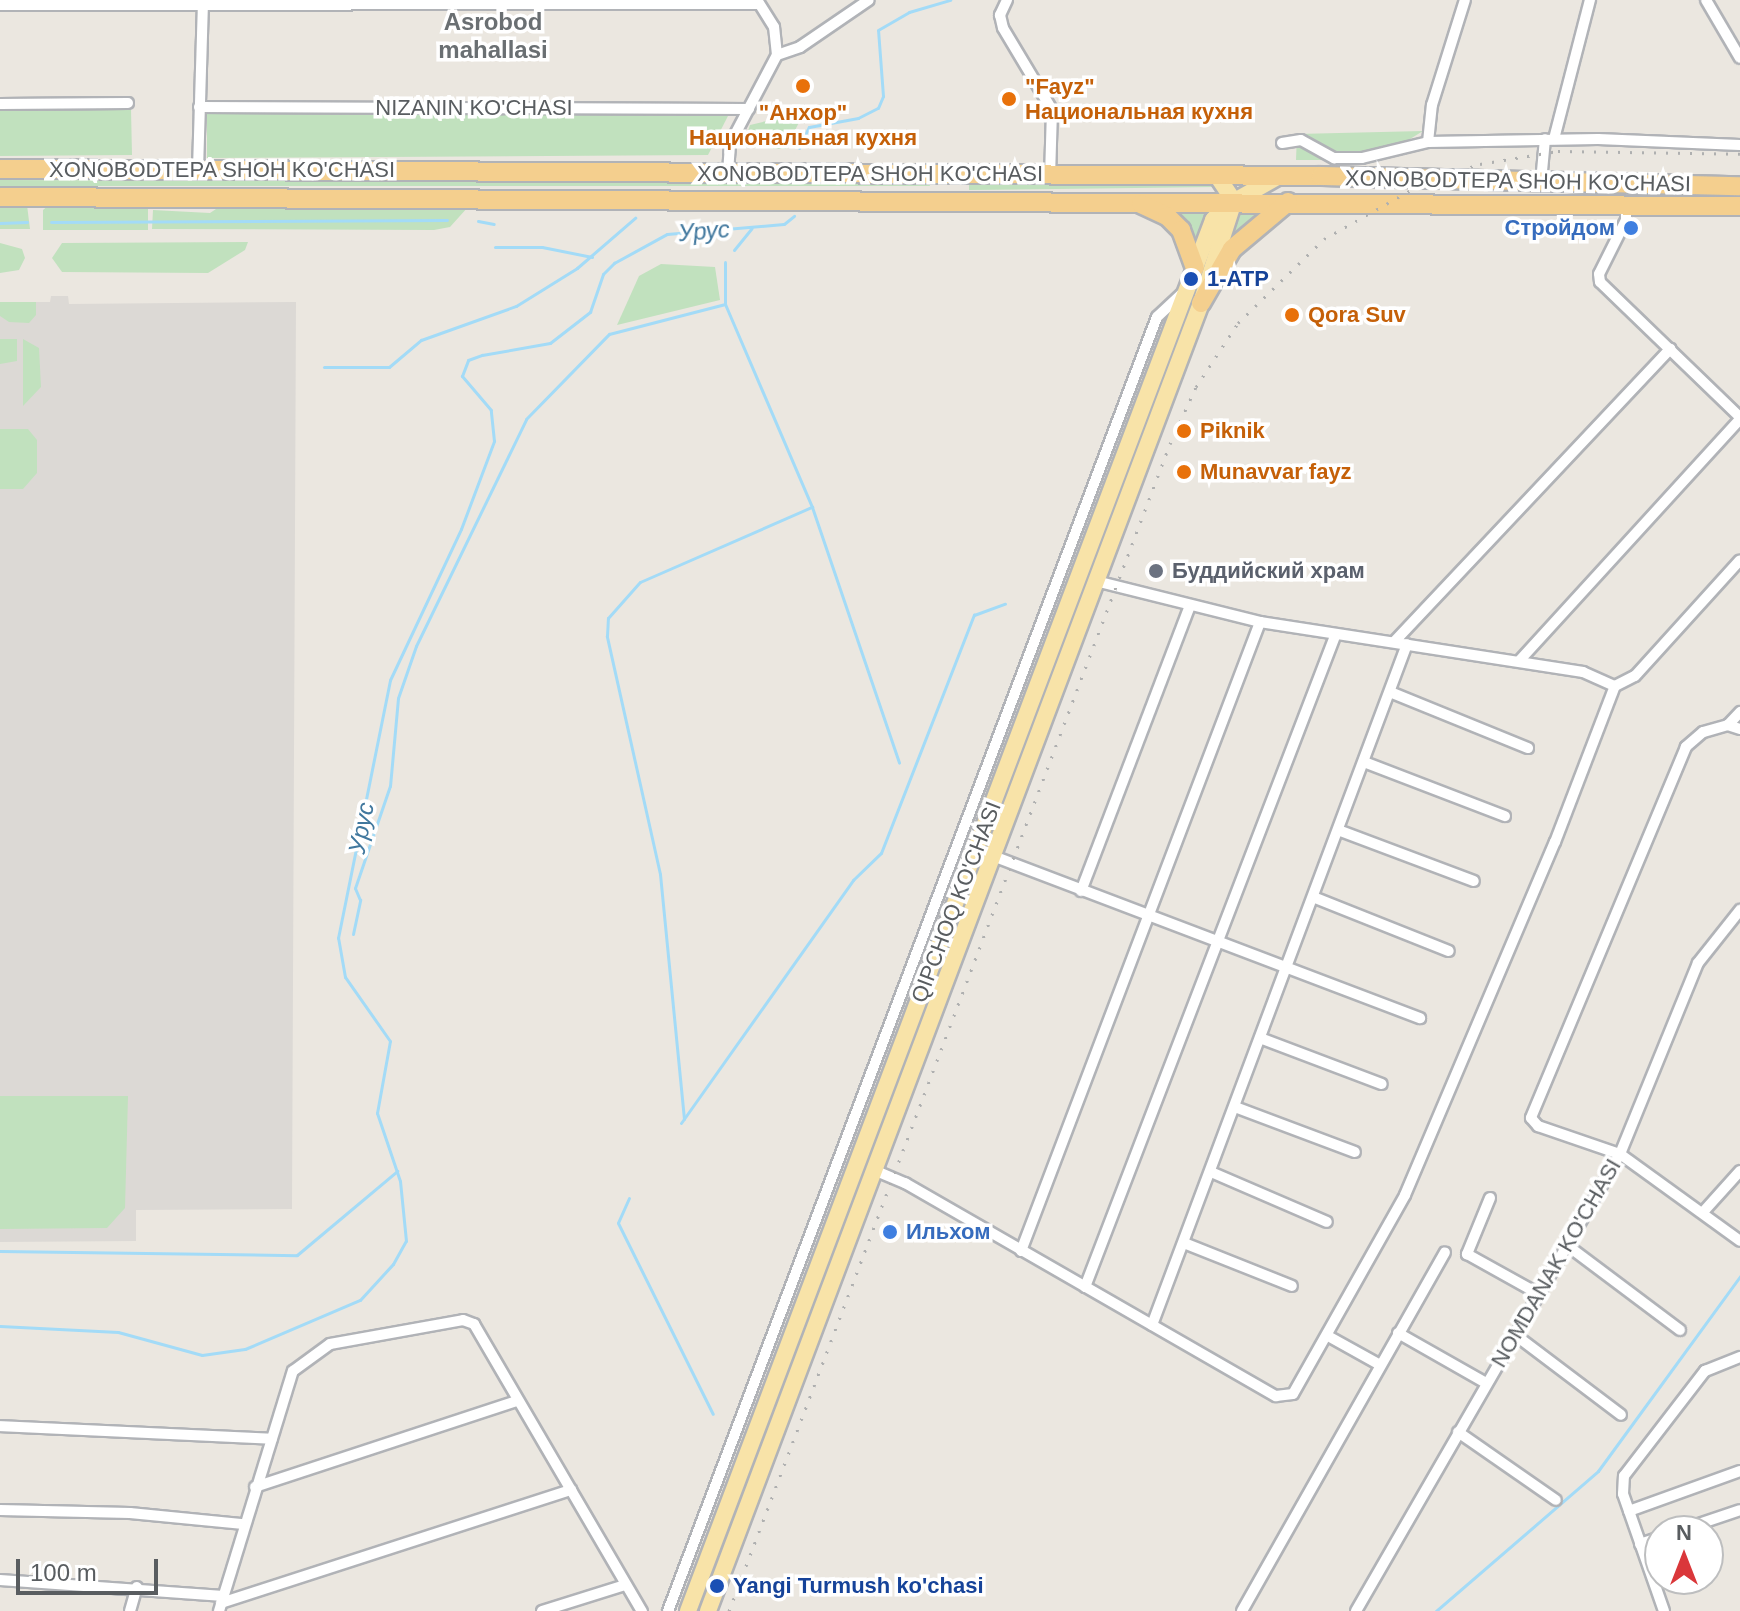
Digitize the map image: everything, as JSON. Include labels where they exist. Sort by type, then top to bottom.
[{"type":"highway","name":"XONOBODTEPA SHOH KO'CHASI","points":[[0,169],[1279,176],[1740,186]]},
{"type":"highway","points":[[937,201],[946,187],[938,175]]},
{"type":"highway","name":"XONOBODTEPA SHOH KO'CHASI","points":[[0,197],[1740,206]]},
{"type":"highway","points":[[1131,201],[1174,221],[1186,238],[1195,268]]},
{"type":"highway","points":[[1201,303],[1232,249],[1283,202]]},
{"type":"main road","points":[[1217,176],[1234,201]]},
{"type":"main road","points":[[1279,176],[1283,202]]},
{"type":"main road","name":"QIPCHOQ KO'CHASI","points":[[688,1611],[1213,220],[1234,201],[1279,176]]},
{"type":"main road","name":"QIPCHOQ KO'CHASI","points":[[710,1610],[1201,303],[1234,201]]},
{"type":"main road","points":[[1085,557],[1103,563]]},
{"type":"street","points":[[777,55],[800,47],[869,0]]},
{"type":"street","points":[[1007,0],[1000,15],[1003,28],[1052,110],[1050,176]]},
{"type":"street","points":[[1428,142],[1428,128],[1465,0]]},
{"type":"street","points":[[1541,182],[1549,139],[1590,0]]},
{"type":"street","points":[[1706,0],[1740,58]]},
{"type":"street","points":[[0,5],[55,2],[758,2],[774,27],[777,55],[730,144],[728,173]]},
{"type":"street","points":[[198,170],[203,4]]},
{"type":"street","points":[[0,104],[128,103]]},
{"type":"street","name":"NIZANIN KO'CHASI","points":[[199,107],[749,109]]},
{"type":"street","points":[[1282,143],[1301,140],[1334,158],[1362,158],[1428,142],[1549,139],[1740,145]]},
{"type":"street","points":[[1520,660],[1740,418],[1600,282],[1599,274],[1626,220],[1626,205]]},
{"type":"street","points":[[668,1611],[1157,317],[1186,290]]},
{"type":"street","points":[[1394,642],[1670,349]]},
{"type":"street","points":[[874,1170],[905,1183],[1282,1398],[1297,1390],[1405,1195],[1555,842],[1615,686],[1635,676],[1740,560]]},
{"type":"street","points":[[1096,581],[1260,622],[1335,636],[1520,660],[1583,672],[1615,686]]},
{"type":"street","points":[[1081,891],[1190,606]]},
{"type":"street","points":[[1021,1251],[1260,622]]},
{"type":"street","points":[[1085,1287],[1335,636]]},
{"type":"street","points":[[1152,1325],[1407,644]]},
{"type":"street","points":[[1390,692],[1528,748]]},
{"type":"street","points":[[1740,712],[1728,725],[1703,732],[1686,747],[1531,1114],[1538,1126],[1620,1154],[1704,1211],[1740,1241]]},
{"type":"street","points":[[1728,725],[1740,729]]},
{"type":"street","points":[[1364,762],[1505,816]]},
{"type":"street","points":[[1338,830],[1474,881]]},
{"type":"street","points":[[993,856],[1148,918],[1420,1018]]},
{"type":"street","points":[[1313,897],[1449,951]]},
{"type":"street","name":"NOMDANAK KO'CHASI","points":[[1356,1611],[1620,1154],[1698,963],[1740,910]]},
{"type":"street","points":[[1260,1038],[1382,1084]]},
{"type":"street","points":[[1235,1107],[1355,1152]]},
{"type":"street","points":[[1704,1211],[1740,1171]]},
{"type":"street","points":[[1211,1172],[1327,1222]]},
{"type":"street","points":[[1490,1198],[1467,1254],[1537,1293]]},
{"type":"street","points":[[1184,1243],[1292,1286]]},
{"type":"street","points":[[1568,1246],[1680,1330]]},
{"type":"street","points":[[1242,1611],[1445,1252]]},
{"type":"street","points":[[221,1603],[286,1385],[304,1361],[330,1344],[381,1333],[472,1322],[642,1611]]},
{"type":"street","points":[[1398,1333],[1486,1383]]},
{"type":"street","points":[[1514,1334],[1621,1415]]},
{"type":"street","points":[[1328,1336],[1380,1365]]},
{"type":"street","points":[[1664,1611],[1629,1511],[1624,1476],[1705,1371],[1740,1357]]},
{"type":"street","points":[[255,1487],[517,1401]]},
{"type":"street","points":[[0,1426],[272,1439]]},
{"type":"street","points":[[1458,1432],[1556,1500]]},
{"type":"street","points":[[1629,1511],[1740,1471]]},
{"type":"street","points":[[0,1580],[137,1587],[221,1603],[571,1490]]},
{"type":"street","points":[[0,1510],[130,1513],[243,1524]]},
{"type":"street","points":[[1640,1544],[1644,1543]]},
{"type":"street","points":[[542,1611],[625,1585]]},
{"type":"street","points":[[130,1611],[137,1587]]},
{"type":"shaded area","points":[[51,296],[68,296],[69,304],[296,302],[292,1209],[136,1210],[136,1241],[0,1242],[0,302],[50,302]]},
{"type":"green space","points":[[131,109],[132,155],[0,156],[0,110]]},
{"type":"green space","points":[[207,111],[729,114],[708,155],[207,158]]},
{"type":"green space","points":[[804,112],[786,149],[743,147],[750,125]]},
{"type":"green space","points":[[1423,131],[1376,160],[1296,160],[1297,134]]},
{"type":"green space","points":[[0,180],[929,183],[930,186],[0,186]]},
{"type":"green space","points":[[969,184],[1212,184],[1215,187],[969,190]]},
{"type":"green space","points":[[0,204],[27,205],[30,229],[0,229]]},
{"type":"green space","points":[[49,205],[148,205],[148,230],[43,230],[43,210]]},
{"type":"green space","points":[[219,207],[468,207],[450,227],[434,230],[152,229],[153,210],[210,213]]},
{"type":"green space","points":[[1171,213],[1205,214],[1194,246]]},
{"type":"green space","points":[[1237,213],[1260,214],[1226,247]]},
{"type":"green space","points":[[248,242],[245,250],[208,273],[62,272],[52,258],[62,243]]},
{"type":"green space","points":[[0,243],[22,249],[25,258],[19,270],[0,273]]},
{"type":"green space","points":[[661,264],[715,267],[720,300],[617,325],[639,276]]},
{"type":"green space","points":[[0,302],[36,302],[36,315],[29,323],[9,322],[0,316]]},
{"type":"green space","points":[[0,339],[17,339],[17,361],[0,364]]},
{"type":"green space","points":[[23,339],[39,348],[41,387],[23,406]]},
{"type":"green space","points":[[0,429],[28,429],[37,440],[37,473],[23,489],[0,489]]},
{"type":"green space","points":[[0,1096],[128,1096],[125,1208],[107,1228],[0,1229]]},
{"type":"waterway","name":"Урус","points":[[799,148],[809,127],[858,118],[878,108],[883,96],[878,30],[909,12],[950,0]]},
{"type":"waterway","name":"Урус","points":[[0,1326],[118,1332],[202,1355],[245,1349],[360,1300],[393,1264],[406,1241],[400,1181],[377,1113],[390,1041],[345,977],[338,938],[390,680],[461,529],[494,441],[491,410],[462,376],[468,360],[550,343],[590,312],[603,274],[614,263],[667,234],[784,224],[794,216]]},
{"type":"waterway","points":[[324,367],[389,367],[421,340],[516,306],[577,268],[635,218]]},
{"type":"waterway","points":[[51,222],[447,220]]},
{"type":"waterway","points":[[478,221],[494,224]]},
{"type":"waterway","points":[[0,223],[27,222]]},
{"type":"waterway","points":[[734,250],[752,228]]},
{"type":"waterway","points":[[495,247],[542,247],[592,257]]},
{"type":"waterway","points":[[725,262],[725,304],[812,507],[899,763]]},
{"type":"waterway","points":[[353,934],[360,900],[355,888],[390,786],[398,698],[416,646],[526,419],[609,334],[725,304]]},
{"type":"waterway","points":[[684,1119],[660,874],[607,636],[608,618],[640,582],[812,507]]},
{"type":"waterway","points":[[681,1123],[853,880],[881,853],[974,615],[1005,604]]},
{"type":"waterway","points":[[0,1251],[297,1255],[397,1171]]},
{"type":"waterway","points":[[629,1198],[618,1223],[713,1414]]},
{"type":"waterway","points":[[1436,1611],[1598,1471],[1740,1276]]},
{"type":"railway","points":[[729,1611],[1170,444],[1196,387],[1238,323],[1324,239],[1425,182],[1480,164],[1558,151],[1740,154]]},
{"type":"place","name":"\"Анхор\" Национальная кухня","points":[[803,86]]},
{"type":"place","name":"\"Fayz\" Национальная кухня","points":[[1009,99]]},
{"type":"place","name":"Стройдом","points":[[1631,228]]},
{"type":"place","name":"1-ATP","points":[[1191,279]]},
{"type":"place","name":"Qora Suv","points":[[1292,315]]},
{"type":"place","name":"Piknik","points":[[1184,431]]},
{"type":"place","name":"Munavvar fayz","points":[[1184,472]]},
{"type":"place","name":"Буддийский храм","points":[[1156,571]]},
{"type":"place","name":"Ильхом","points":[[890,1232]]},
{"type":"place","name":"Yangi Turmush ko'chasi","points":[[717,1586]]},
{"type":"district","name":"Asrobod mahallasi","points":[[493,36]]}]
